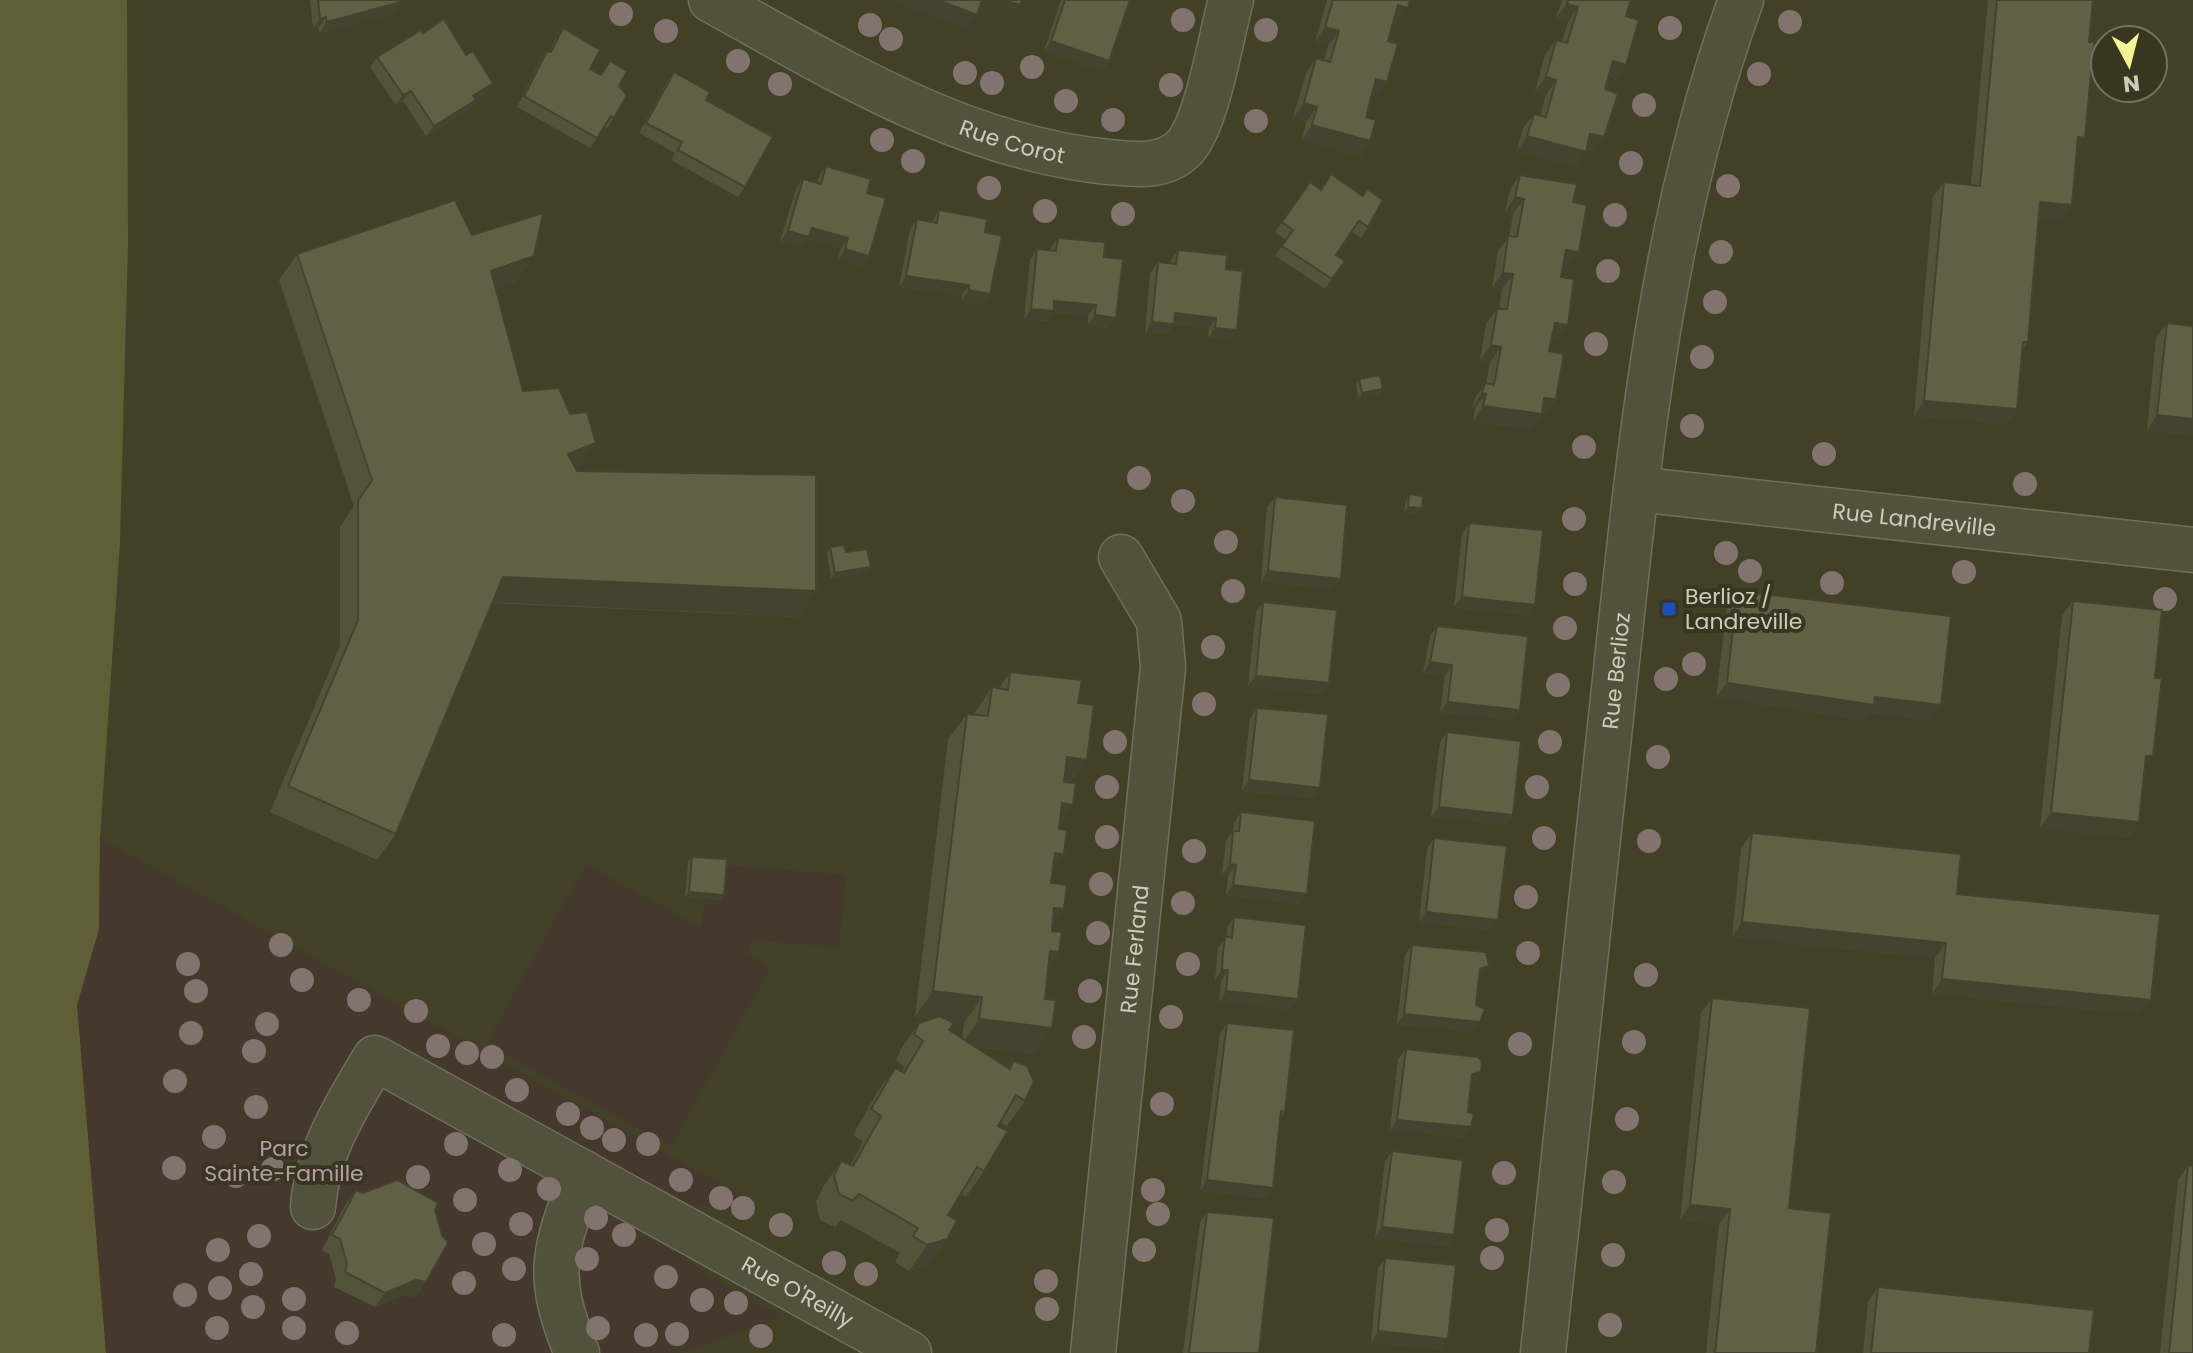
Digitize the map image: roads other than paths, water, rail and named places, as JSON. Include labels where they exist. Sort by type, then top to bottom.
[{"type":"street","name":"Rue Corot","points":[[711,0],[846,77],[960,126],[1090,160],[1148,165],[1177,154],[1197,130],[1231,0]]},
{"type":"street","name":"Rue Berlioz","points":[[1543,1353],[1636,489],[1671,246],[1703,115],[1741,0]]},
{"type":"street","name":"Rue Landreville","points":[[1636,489],[2193,550]]},
{"type":"street","name":"Rue Ferland","points":[[1093,1353],[1163,667],[1159,621],[1121,557]]},
{"type":"street","name":"Rue O'Reilly","points":[[313,1207],[319,1168],[331,1137],[375,1058],[909,1353]]},
{"type":"street","points":[[577,1353],[560,1305],[555,1271],[559,1239],[584,1173]]},
{"type":"place","name":"Berlioz / Landreville","points":[[1669,609]]},
{"type":"park label","name":"Parc Sainte-Famille","points":[[284,1160]]}]
